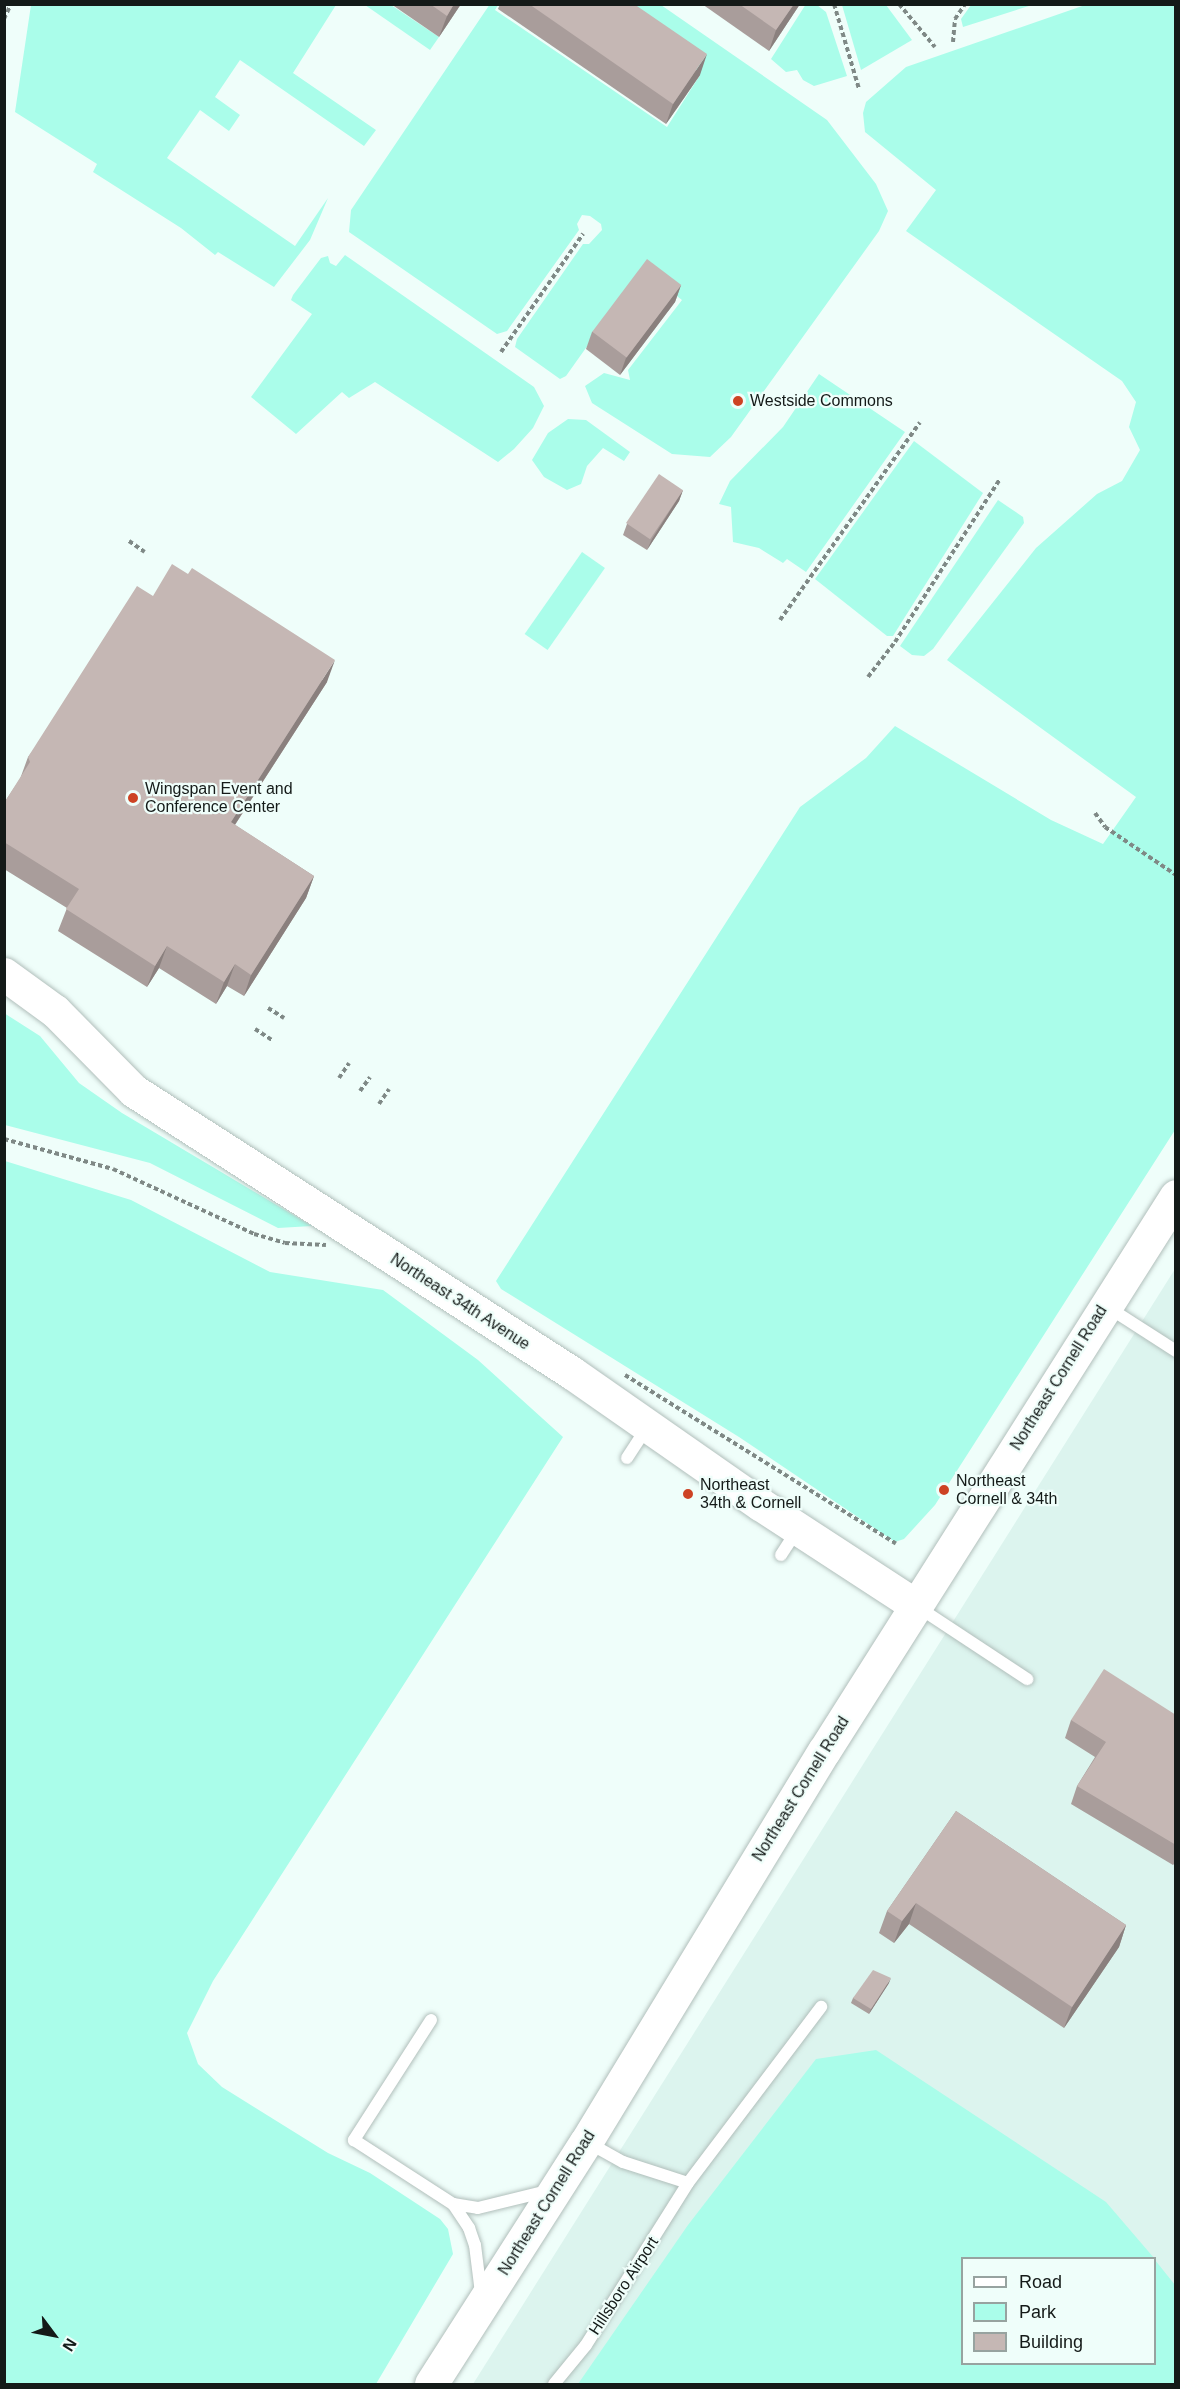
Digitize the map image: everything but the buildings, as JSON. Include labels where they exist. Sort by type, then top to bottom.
[{"type":"main road","name":"Northeast 34th Avenue","points":[[9,979],[55,1011],[134,1091],[647,1426],[789,1542],[915,1605]]},
{"type":"main road","name":"Northeast Cornell Road","points":[[430,2385],[586,2142],[915,1605],[1176,1196]]},
{"type":"lane","points":[[1105,1306],[1176,1351]]},
{"type":"lane","points":[[627,1458],[647,1426]]},
{"type":"lane","points":[[915,1605],[1027,1679]]},
{"type":"lane","name":"Hillsboro Airport","points":[[554,2385],[586,2345],[688,2183],[821,2007]]},
{"type":"lane","points":[[431,2020],[354,2140],[453,2204],[469,2228],[475,2245],[482,2305]]},
{"type":"lane","points":[[586,2142],[623,2162],[688,2183]]},
{"type":"lane","points":[[453,2204],[478,2208],[501,2205],[557,2188]]},
{"type":"path","points":[[4,19],[11,4]]},
{"type":"path","points":[[834,4],[859,89]]},
{"type":"path","points":[[899,4],[935,47]]},
{"type":"path","points":[[953,42],[955,19],[965,4]]},
{"type":"path","points":[[501,352],[583,234]]},
{"type":"path","points":[[780,620],[920,422]]},
{"type":"path","points":[[868,677],[895,642],[1000,479]]},
{"type":"path","points":[[129,541],[145,552]]},
{"type":"path","points":[[1095,813],[1105,828],[1176,875]]},
{"type":"path","points":[[268,1008],[284,1018]]},
{"type":"path","points":[[255,1029],[272,1040]]},
{"type":"path","points":[[339,1078],[349,1063]]},
{"type":"path","points":[[360,1091],[370,1077]]},
{"type":"path","points":[[379,1104],[389,1089]]},
{"type":"path","points":[[4,1139],[113,1169],[254,1234],[285,1243],[317,1246],[362,1238]]},
{"type":"shaded area","points":[[1175,1269],[1175,2384],[473,2384]]},
{"type":"green space","points":[[490,4],[498,5],[495,10],[667,127],[700,75],[633,5],[661,5],[827,120],[876,184],[888,211],[879,231],[731,437],[710,457],[672,454],[592,403],[585,386],[604,373],[630,380],[628,370],[682,300],[642,269],[566,376],[560,379],[515,347],[517,339],[583,244],[589,244],[602,230],[601,224],[590,216],[582,215],[577,224],[579,230],[507,331],[497,334],[349,232],[351,210]]},
{"type":"green space","points":[[806,4],[817,5],[826,12],[847,76],[814,86],[803,80],[797,70],[786,72],[771,59]]},
{"type":"green space","points":[[1088,4],[1175,5],[1175,1130],[935,1505],[904,1539],[895,1542],[739,1437],[501,1289],[496,1281],[800,807],[866,758],[895,726],[1051,820],[1103,844],[1136,797],[947,660],[1036,548],[1097,494],[1122,481],[1140,450],[1129,427],[1136,402],[1122,381],[906,231],[936,190],[865,132],[863,113],[866,102],[906,67]]},
{"type":"green space","points":[[31,5],[336,5],[293,73],[376,130],[364,146],[240,60],[215,97],[240,115],[229,131],[200,110],[167,158],[295,246],[328,198],[310,240],[274,287],[218,252],[215,255],[181,228],[93,172],[97,164],[15,112]]},
{"type":"green space","points":[[365,5],[391,5],[439,37],[430,50]]},
{"type":"green space","points":[[842,5],[886,5],[912,40],[861,70]]},
{"type":"green space","points":[[971,5],[1032,5],[963,27],[961,19]]},
{"type":"green space","points":[[345,255],[534,387],[544,406],[533,428],[514,449],[498,462],[375,382],[349,398],[342,392],[296,434],[251,397],[312,314],[291,300],[293,295],[321,258],[328,256],[330,263],[336,266]]},
{"type":"green space","points":[[819,374],[905,432],[806,572],[787,559],[783,563],[759,548],[733,542],[731,507],[719,504],[730,481],[783,427]]},
{"type":"green space","points":[[568,419],[586,420],[630,452],[624,461],[603,448],[587,466],[581,484],[567,490],[544,477],[532,460],[548,433]]},
{"type":"green space","points":[[914,441],[983,493],[893,636],[887,636],[815,579]]},
{"type":"green space","points":[[998,500],[1023,517],[1024,523],[933,649],[924,656],[912,655],[900,646]]},
{"type":"green space","points":[[582,552],[605,568],[548,650],[525,634]]},
{"type":"green space","points":[[4,1013],[40,1036],[79,1083],[122,1113],[312,1226],[278,1228],[150,1163],[5,1125]]},
{"type":"green space","points":[[5,1161],[131,1200],[270,1272],[383,1290],[478,1360],[563,1437],[213,1981],[187,2033],[198,2064],[222,2087],[328,2153],[370,2173],[440,2219],[448,2229],[453,2254],[376,2384],[5,2384]]},
{"type":"green space","points":[[876,2050],[1106,2202],[1153,2257],[961,2257],[961,2365],[1156,2365],[1156,2261],[1175,2285],[1175,2384],[578,2384],[688,2225],[816,2059]]},
{"type":"place","name":"Westside Commons","points":[[738,401]]},
{"type":"place","name":"Wingspan Event and Conference Center","points":[[133,798]]},
{"type":"place","name":"Northeast Cornell & 34th","points":[[944,1490]]},
{"type":"place","name":"Northeast 34th & Cornell","points":[[688,1494]]}]
